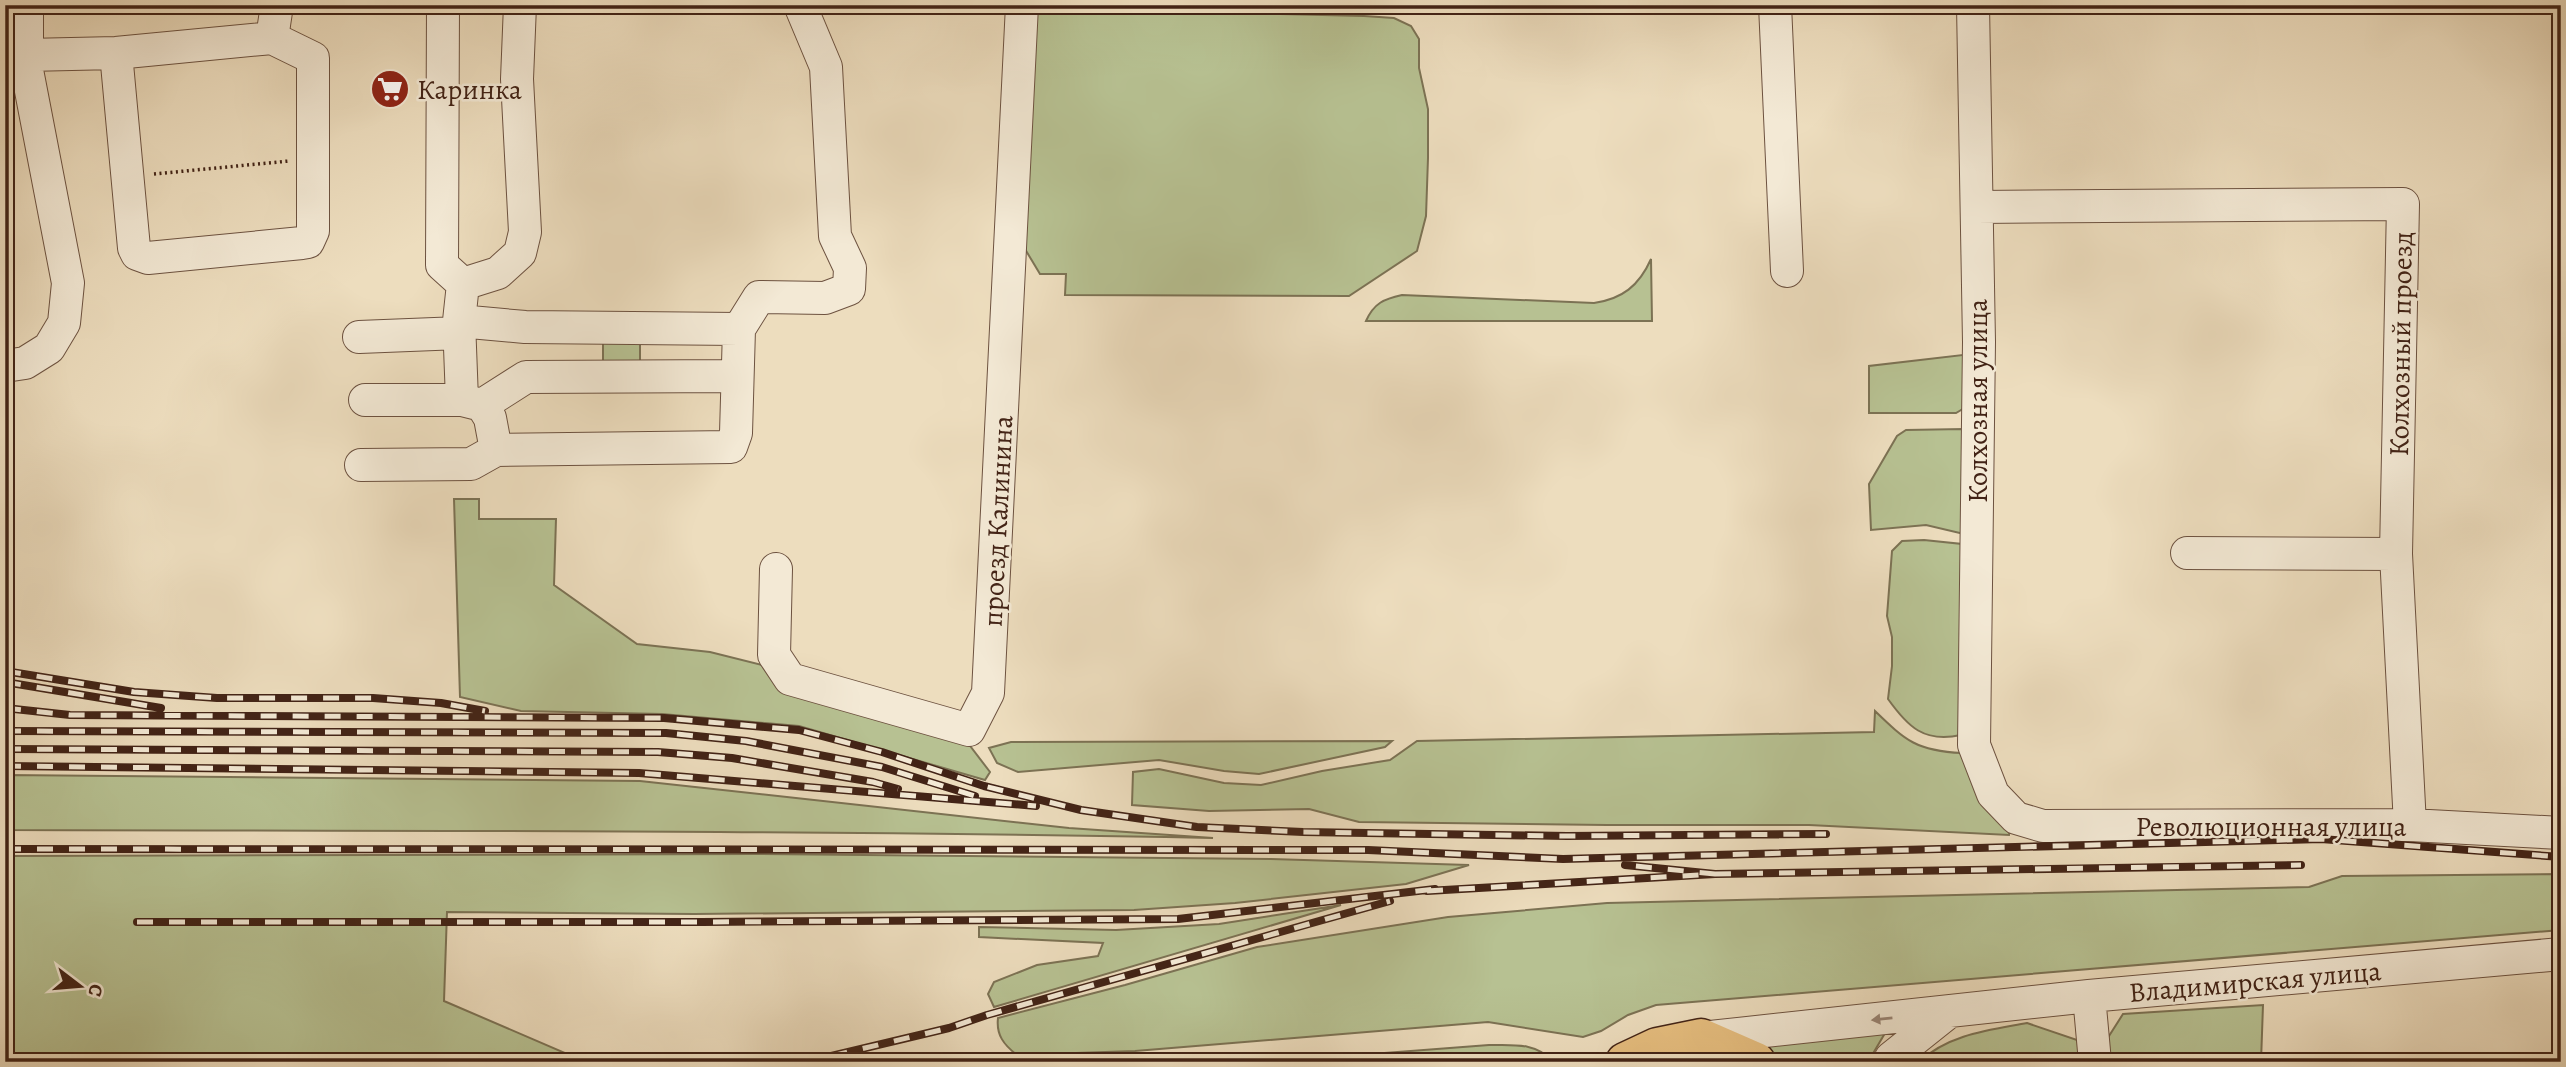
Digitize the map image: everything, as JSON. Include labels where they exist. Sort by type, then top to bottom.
[{"type":"main road","points":[[1625,1062],[1657,1047],[1700,1038],[1756,1062]]},
{"type":"street","points":[[5,366],[25,363],[49,348],[64,323],[68,284],[27,70],[26,5]]},
{"type":"street","points":[[272,38],[277,5]]},
{"type":"street","points":[[443,5],[442,265],[463,285]]},
{"type":"street","points":[[463,285],[498,273],[520,254],[525,232],[517,79],[520,5]]},
{"type":"street","points":[[360,465],[471,464],[496,450],[731,447],[736,433],[739,329],[759,297],[825,298],[849,289],[850,268],[835,236],[826,67],[800,5]]},
{"type":"street","name":"проезд Калинина","points":[[776,569],[774,655],[790,678],[969,730],[988,693],[1022,5]]},
{"type":"street","points":[[1774,5],[1787,271]]},
{"type":"street","name":"Колхозная улица","points":[[1973,5],[1979,342],[1974,745],[1993,794]]},
{"type":"street","points":[[27,55],[116,53],[272,38],[313,58],[313,231],[308,242],[148,258],[137,254],[134,248],[116,53]]},
{"type":"street","name":"Колхозный проезд","points":[[1977,207],[2403,204],[2396,554],[2410,825]]},
{"type":"street","points":[[463,285],[460,327],[472,402],[490,418],[496,450]]},
{"type":"street","points":[[359,337],[460,327],[739,329]]},
{"type":"street","points":[[365,400],[472,402],[526,377],[736,376]]},
{"type":"street","points":[[2187,552],[2396,554]]},
{"type":"street","name":"Революционная улица","points":[[1993,794],[2016,818],[2043,826],[2410,825],[2561,833]]},
{"type":"street","name":"Владимирская улица","points":[[1700,1038],[2089,996],[2561,954]]},
{"type":"street","points":[[2089,996],[2095,1062]]},
{"type":"street","points":[[1889,1062],[1950,1011]]},
{"type":"path","points":[[127,176],[313,159]]},
{"type":"green space","points":[[1028,8],[1364,16],[1394,18],[1411,26],[1419,39],[1419,68],[1428,109],[1426,216],[1417,251],[1349,296],[1065,295],[1066,274],[1040,274],[1022,244]]},
{"type":"green space","points":[[1651,259],[1652,321],[1366,321],[1380,303],[1402,295],[1594,303],[1604,301],[1635,284]]},
{"type":"green space","points":[[640,338],[640,369],[603,369],[603,339]]},
{"type":"green space","points":[[1971,354],[1971,404],[1956,413],[1869,413],[1869,366]]},
{"type":"green space","points":[[1963,429],[1964,534],[1926,525],[1871,530],[1869,484],[1897,436],[1906,430]]},
{"type":"green space","points":[[454,499],[479,499],[479,519],[556,519],[554,585],[637,644],[710,652],[798,674],[961,734],[990,772],[985,780],[799,726],[662,714],[521,711],[460,697]]},
{"type":"green space","points":[[1902,541],[1962,544],[1961,735],[1927,735],[1910,725],[1888,699],[1892,637],[1887,616],[1892,551]]},
{"type":"green space","points":[[1875,711],[1904,737],[1923,747],[1962,753],[2010,825],[2009,835],[1809,825],[1359,822],[1309,809],[1209,811],[1132,805],[1133,772],[1159,769],[1224,783],[1261,785],[1322,771],[1390,760],[1417,741],[1874,732]]},
{"type":"green space","points":[[1392,741],[1385,747],[1259,774],[1159,760],[1018,772],[997,763],[989,748],[1011,742]]},
{"type":"green space","points":[[5,775],[640,781],[1069,828],[1213,838],[760,832],[5,830]]},
{"type":"green space","points":[[754,854],[1271,859],[1469,865],[1406,884],[1235,903],[1134,910],[694,914],[447,912],[444,1001],[572,1056],[577,1062],[5,1062],[5,856]]},
{"type":"green space","points":[[2561,874],[2561,930],[1656,1005],[1583,1037],[1488,1022],[1135,1051],[1017,1055],[1008,1047],[998,1030],[998,1018],[1257,947],[1448,917],[1607,903],[2309,887],[2342,876]]},
{"type":"green space","points":[[1341,905],[994,1007],[988,994],[994,982],[1037,965],[1098,956],[1103,943],[979,937],[979,927],[1116,930],[1219,924]]},
{"type":"green space","points":[[2263,1005],[2261,1062],[2103,1062],[2102,1047],[2123,1014]]},
{"type":"green space","points":[[1891,1023],[1868,1062],[1773,1062],[1740,1038]]},
{"type":"green space","points":[[2027,1023],[2080,1041],[2084,1055],[1980,1062],[1919,1062],[1943,1045],[1957,1039]]},
{"type":"green space","points":[[1489,1045],[1532,1048],[1553,1062],[1268,1062]]},
{"type":"railway","points":[[5,671],[134,692],[217,698],[373,698],[441,703],[485,711]]},
{"type":"railway","points":[[5,682],[161,708]]},
{"type":"railway","points":[[5,708],[70,715],[664,718],[799,730],[882,752],[984,786],[1081,810],[1197,827],[1303,832],[1567,836],[1826,834]]},
{"type":"railway","points":[[5,731],[666,733],[746,741],[882,767],[975,796]]},
{"type":"railway","points":[[5,749],[658,752],[732,758],[873,782],[898,789]]},
{"type":"railway","points":[[5,766],[639,773],[1036,806]]},
{"type":"railway","points":[[5,849],[1368,850],[1563,859],[2321,839],[2561,857]]},
{"type":"railway","points":[[1427,891],[1715,874],[1625,865]]},
{"type":"railway","points":[[1715,874],[2301,865]]},
{"type":"railway","points":[[137,922],[1178,919],[1435,889]]},
{"type":"railway","points":[[768,1062],[823,1058],[949,1028],[1390,901]]},
{"type":"place","name":"Каринка","points":[[390,89]]}]
